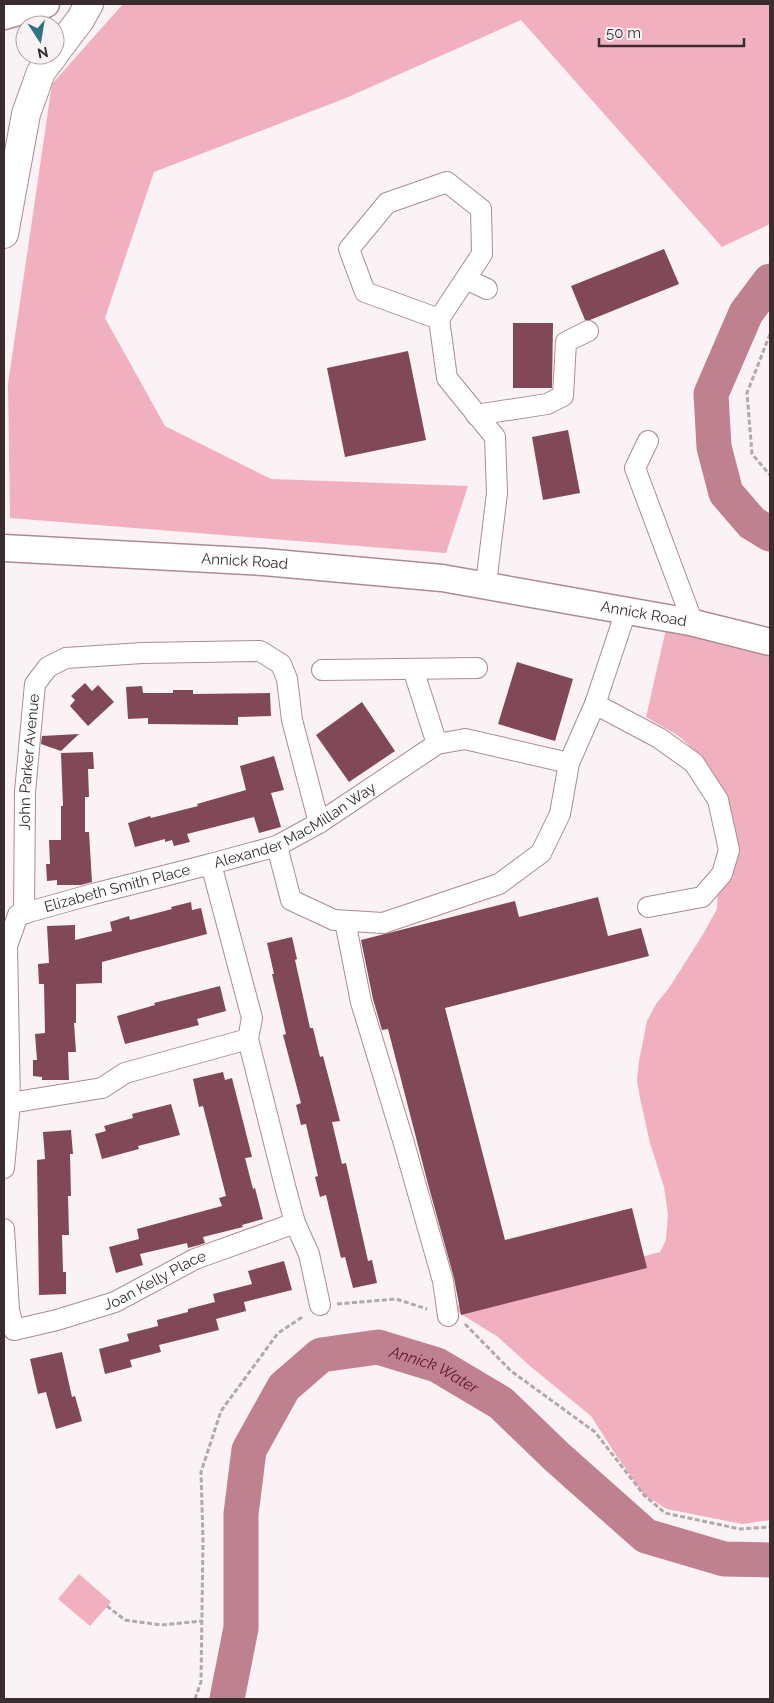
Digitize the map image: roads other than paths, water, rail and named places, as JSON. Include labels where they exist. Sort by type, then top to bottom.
[{"type":"highway","points":[[65,40],[89,4]]},
{"type":"highway","points":[[4,234],[26,114],[41,72],[46,65]]},
{"type":"main road","name":"Annick Road","points":[[4,548],[274,563],[442,578],[486,584],[693,624],[770,642]]},
{"type":"street","points":[[439,320],[365,292],[349,249],[387,203],[447,182],[481,209],[482,254],[439,320],[447,378],[495,437],[497,493],[486,584]]},
{"type":"street","points":[[466,279],[487,289]]},
{"type":"street","points":[[476,415],[547,404],[563,396],[566,342],[588,331]]},
{"type":"street","points":[[648,441],[635,468],[693,624]]},
{"type":"street","points":[[277,846],[291,900],[334,920],[383,923],[500,884],[541,853],[560,814],[569,763],[595,704],[626,611]]},
{"type":"street","name":"John Parker Avenue","points":[[24,914],[25,792],[35,684],[48,667],[66,658],[142,653],[260,651],[281,664],[287,679],[292,720],[319,823]]},
{"type":"street","points":[[322,670],[477,668]]},
{"type":"street","points":[[413,669],[437,744]]},
{"type":"street","points":[[595,704],[659,738],[694,763],[718,800],[729,850],[722,874],[702,897],[648,907]]},
{"type":"street","name":"Alexander MacMillan Way","points":[[320,1305],[309,1254],[295,1223],[284,1186],[248,1039],[252,1018],[211,864],[277,846],[319,823],[437,744],[465,739],[569,763]]},
{"type":"street","name":"Elizabeth Smith Place","points":[[24,914],[211,864]]},
{"type":"street","points":[[4,1168],[10,1103],[8,946],[18,916],[24,914]]},
{"type":"street","points":[[345,921],[361,1002],[404,1140],[443,1281],[448,1316]]},
{"type":"street","points":[[10,1103],[102,1088],[125,1072],[248,1039]]},
{"type":"street","name":"Joan Kelly Place","points":[[4,1229],[8,1310],[14,1330],[57,1320],[115,1302],[195,1259],[295,1223]]},
{"type":"waterway","name":"Annick Water","points":[[770,281],[746,313],[711,394],[714,447],[726,493],[752,523],[770,534]]},
{"type":"waterway","name":"Annick Water","points":[[227,1699],[241,1628],[241,1514],[249,1450],[284,1387],[321,1355],[378,1347],[437,1365],[501,1403],[557,1457],[646,1536],[724,1559],[770,1560]]}]
